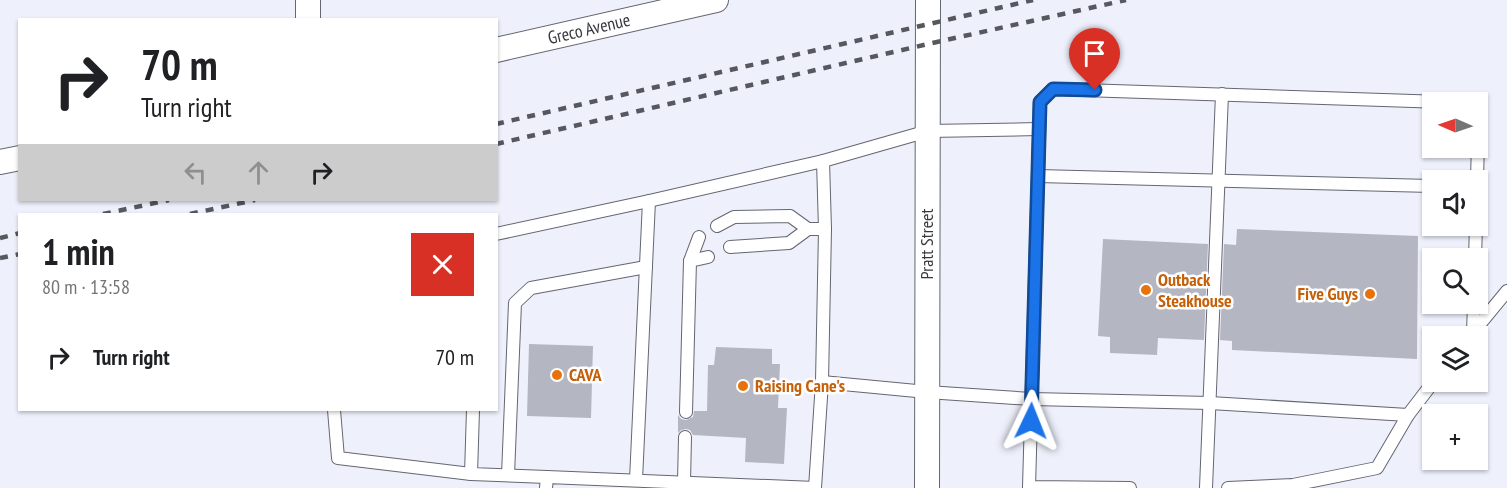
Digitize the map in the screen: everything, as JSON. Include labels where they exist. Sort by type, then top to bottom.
[{"type":"street","points":[[308,0],[308,18]]},
{"type":"street","name":"Greco Avenue","points":[[498,50],[716,0]]},
{"type":"street","name":"Pratt Street","points":[[927,488],[928,0]]},
{"type":"street","points":[[0,162],[18,158]]},
{"type":"lane","points":[[1130,488],[1029,487],[1040,102],[1053,89],[1422,101]]},
{"type":"lane","points":[[1206,488],[1222,94]]},
{"type":"lane","points":[[498,234],[823,161],[928,131],[1039,129]]},
{"type":"lane","points":[[334,411],[338,458],[471,474],[508,475],[546,482],[636,480],[816,488],[822,382],[825,229],[823,161]]},
{"type":"lane","points":[[1038,176],[1422,186]]},
{"type":"lane","points":[[636,480],[650,201]]},
{"type":"lane","points":[[717,226],[734,217],[790,216],[808,229],[825,229]]},
{"type":"lane","points":[[730,247],[789,243],[808,229]]},
{"type":"lane","points":[[686,412],[690,261],[699,237]]},
{"type":"lane","points":[[690,261],[708,257]]},
{"type":"lane","points":[[508,475],[515,303],[531,288],[646,267]]},
{"type":"lane","points":[[1479,326],[1507,291]]},
{"type":"lane","points":[[822,382],[1032,399],[1210,404],[1408,415]]},
{"type":"lane","points":[[1228,488],[1293,485],[1377,468],[1408,415],[1426,392]]},
{"type":"lane","points":[[471,474],[473,411]]},
{"type":"lane","points":[[684,482],[685,437]]},
{"type":"building","points":[[1237,229],[1418,236],[1417,359],[1232,350],[1232,341],[1220,340],[1224,244],[1236,245]]},
{"type":"building","name":"Outback Steakhouse","points":[[1103,239],[1208,244],[1204,340],[1158,338],[1157,355],[1110,353],[1110,337],[1098,336]]},
{"type":"building","name":"CAVA","points":[[529,344],[593,346],[591,418],[527,416]]},
{"type":"building","name":"Raising Cane's","points":[[716,347],[772,349],[772,364],[780,364],[778,408],[787,408],[784,464],[745,462],[746,438],[693,435],[690,430],[686,429],[678,433],[678,415],[681,419],[686,420],[693,417],[694,411],[707,411],[708,365],[714,365]]},
{"type":"railway","points":[[498,124],[1033,0]]},
{"type":"railway","points":[[498,144],[1126,0]]},
{"type":"railway","points":[[108,213],[164,201]]},
{"type":"railway","points":[[195,213],[250,201]]},
{"type":"railway","points":[[0,238],[18,234]]},
{"type":"railway","points":[[0,258],[18,254]]},
{"type":"place","name":"Outback Steakhouse","points":[[1146,290]]},
{"type":"place","name":"Five Guys","points":[[1370,294]]},
{"type":"place","name":"CAVA","points":[[557,375]]},
{"type":"place","name":"Raising Cane's","points":[[743,386]]},
{"type":"route","points":[[1031,421],[1040,102],[1053,89],[1095,90]]}]
